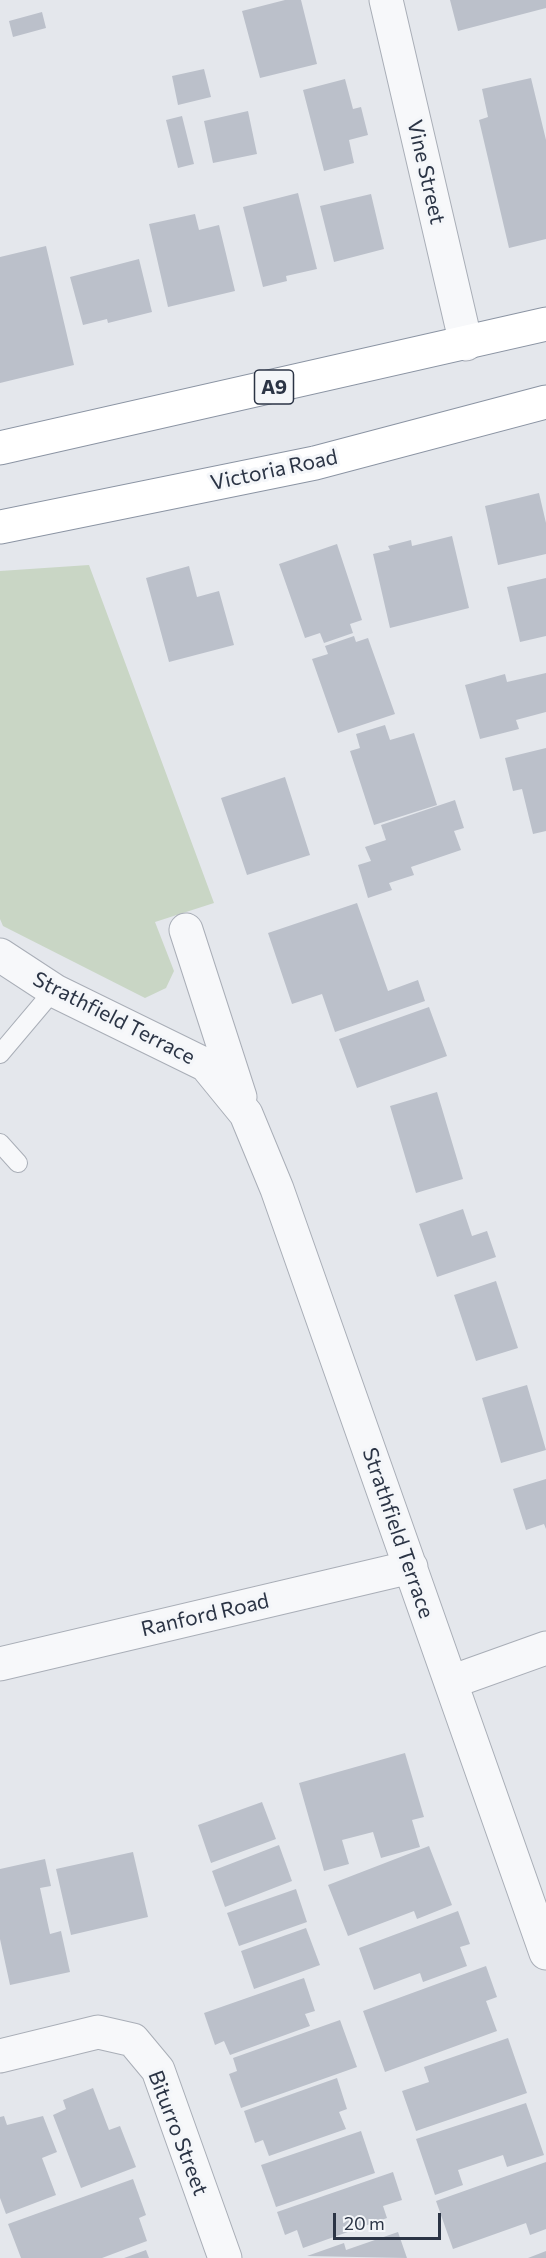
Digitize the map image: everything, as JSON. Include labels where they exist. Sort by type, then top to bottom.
[{"type":"highway","name":"A9","points":[[0,448],[546,324]]},
{"type":"highway","name":"Victoria Road","points":[[0,526],[315,463],[546,402]]},
{"type":"street","name":"Vine Street","points":[[386,0],[466,344]]},
{"type":"street","name":"Strathfield Terrace","points":[[186,930],[246,1114],[278,1189],[546,1953]]},
{"type":"street","name":"Strathfield Terrace","points":[[0,955],[54,990],[206,1065],[246,1114]]},
{"type":"street","name":"Ranford Road","points":[[0,1664],[411,1567]]},
{"type":"street","points":[[451,1682],[546,1648]]},
{"type":"street","name":"Biturro Street","points":[[0,2056],[98,2031],[133,2040],[158,2070],[225,2258]]},
{"type":"lane","points":[[0,1054],[54,990]]},
{"type":"lane","points":[[0,1143],[18,1163]]},
{"type":"green space","points":[[89,565],[214,903],[155,922],[174,971],[166,988],[145,998],[3,926],[0,919],[0,571]]},
{"type":"building","points":[[285,0],[301,0],[317,64],[260,78],[242,11]]},
{"type":"building","points":[[450,0],[546,0],[546,8],[458,31]]},
{"type":"building","points":[[42,12],[46,28],[13,37],[9,21]]},
{"type":"building","points":[[204,69],[211,97],[178,105],[172,76]]},
{"type":"building","points":[[531,78],[546,140],[546,239],[509,248],[479,120],[488,117],[482,89]]},
{"type":"building","points":[[345,79],[353,109],[361,107],[368,135],[349,140],[354,163],[324,171],[303,90]]},
{"type":"building","points":[[248,111],[257,154],[213,163],[204,121]]},
{"type":"building","points":[[182,116],[194,164],[178,168],[166,120]]},
{"type":"building","points":[[298,193],[317,269],[286,276],[287,281],[263,287],[243,207]]},
{"type":"building","points":[[371,194],[384,249],[334,262],[320,206]]},
{"type":"building","points":[[195,214],[199,230],[219,225],[235,291],[168,307],[149,224]]},
{"type":"building","points":[[46,246],[74,365],[0,383],[0,257]]},
{"type":"building","points":[[139,259],[152,312],[108,323],[107,319],[83,325],[70,277]]},
{"type":"building","points":[[539,493],[546,523],[546,554],[498,565],[485,506]]},
{"type":"building","points":[[452,536],[469,608],[390,628],[373,554],[390,550],[388,546],[411,540],[412,546]]},
{"type":"building","points":[[337,544],[362,620],[350,624],[353,633],[324,643],[320,633],[305,638],[279,564]]},
{"type":"building","points":[[189,566],[197,597],[219,591],[234,645],[169,662],[146,578]]},
{"type":"building","points":[[546,578],[546,636],[520,642],[507,587]]},
{"type":"building","points":[[354,636],[356,642],[368,638],[395,714],[338,733],[312,659],[328,654],[325,646]]},
{"type":"building","points":[[546,673],[546,712],[516,720],[519,729],[480,739],[465,685],[505,674],[507,682]]},
{"type":"building","points":[[385,725],[390,740],[414,733],[437,805],[374,825],[350,751],[360,748],[356,734]]},
{"type":"building","points":[[546,748],[546,831],[533,834],[522,789],[513,791],[505,758]]},
{"type":"building","points":[[285,777],[310,855],[247,875],[221,798]]},
{"type":"building","points":[[455,800],[464,828],[454,831],[461,850],[411,867],[414,875],[389,883],[392,890],[368,898],[358,865],[371,861],[365,847],[386,840],[381,825]]},
{"type":"building","points":[[357,903],[388,991],[418,980],[425,1001],[335,1032],[322,994],[292,1004],[268,933]]},
{"type":"building","points":[[429,1007],[447,1056],[357,1088],[339,1039]]},
{"type":"building","points":[[437,1092],[463,1179],[416,1193],[390,1106]]},
{"type":"building","points":[[463,1209],[472,1236],[487,1231],[496,1257],[437,1277],[419,1224]]},
{"type":"building","points":[[496,1281],[518,1348],[476,1361],[454,1295]]},
{"type":"building","points":[[527,1385],[546,1450],[501,1463],[482,1398]]},
{"type":"building","points":[[546,1479],[546,1529],[544,1524],[526,1530],[513,1489]]},
{"type":"building","points":[[405,1753],[424,1817],[412,1820],[420,1847],[381,1858],[373,1832],[342,1840],[349,1864],[324,1871],[299,1783]]},
{"type":"building","points":[[262,1802],[276,1839],[211,1863],[198,1825]]},
{"type":"building","points":[[279,1845],[292,1881],[225,1907],[212,1871]]},
{"type":"building","points":[[429,1846],[452,1905],[417,1919],[414,1911],[348,1936],[328,1885]]},
{"type":"building","points":[[133,1852],[148,1917],[71,1935],[56,1869]]},
{"type":"building","points":[[45,1859],[51,1886],[40,1888],[50,1934],[61,1931],[70,1972],[10,1985],[0,1939],[0,1869]]},
{"type":"building","points":[[296,1889],[307,1922],[239,1946],[227,1913]]},
{"type":"building","points":[[458,1911],[470,1944],[460,1947],[467,1966],[423,1982],[420,1973],[374,1990],[359,1948]]},
{"type":"building","points":[[306,1928],[320,1965],[254,1989],[241,1951]]},
{"type":"building","points":[[486,1966],[497,1997],[486,2001],[497,2031],[385,2072],[363,2011]]},
{"type":"building","points":[[304,1978],[315,2011],[305,2014],[310,2026],[230,2055],[224,2041],[215,2045],[204,2013]]},
{"type":"building","points":[[340,2020],[357,2067],[241,2108],[229,2074],[237,2071],[233,2058]]},
{"type":"building","points":[[508,2038],[527,2093],[416,2131],[402,2091],[429,2082],[424,2067]]},
{"type":"building","points":[[337,2078],[347,2109],[339,2112],[346,2129],[269,2156],[263,2140],[255,2143],[244,2111]]},
{"type":"building","points":[[93,2088],[109,2130],[120,2126],[136,2167],[81,2188],[53,2115],[66,2109],[63,2100]]},
{"type":"building","points":[[526,2103],[544,2155],[507,2167],[503,2155],[458,2170],[463,2185],[435,2195],[416,2139]]},
{"type":"building","points":[[4,2116],[7,2125],[43,2116],[57,2152],[42,2158],[56,2195],[6,2214],[0,2198],[0,2117]]},
{"type":"building","points":[[361,2131],[375,2173],[276,2207],[261,2165]]},
{"type":"building","points":[[546,2162],[546,2229],[530,2235],[526,2223],[453,2249],[436,2201]]},
{"type":"building","points":[[393,2172],[402,2200],[383,2206],[387,2218],[303,2248],[297,2230],[285,2235],[277,2212]]},
{"type":"building","points":[[133,2179],[146,2215],[139,2218],[147,2241],[102,2258],[21,2258],[8,2224]]},
{"type":"building","points":[[398,2232],[407,2258],[307,2256],[344,2243],[346,2250]]},
{"type":"building","points":[[146,2250],[149,2258],[124,2258]]},
{"type":"building","points":[[546,2251],[546,2258],[528,2258]]}]
